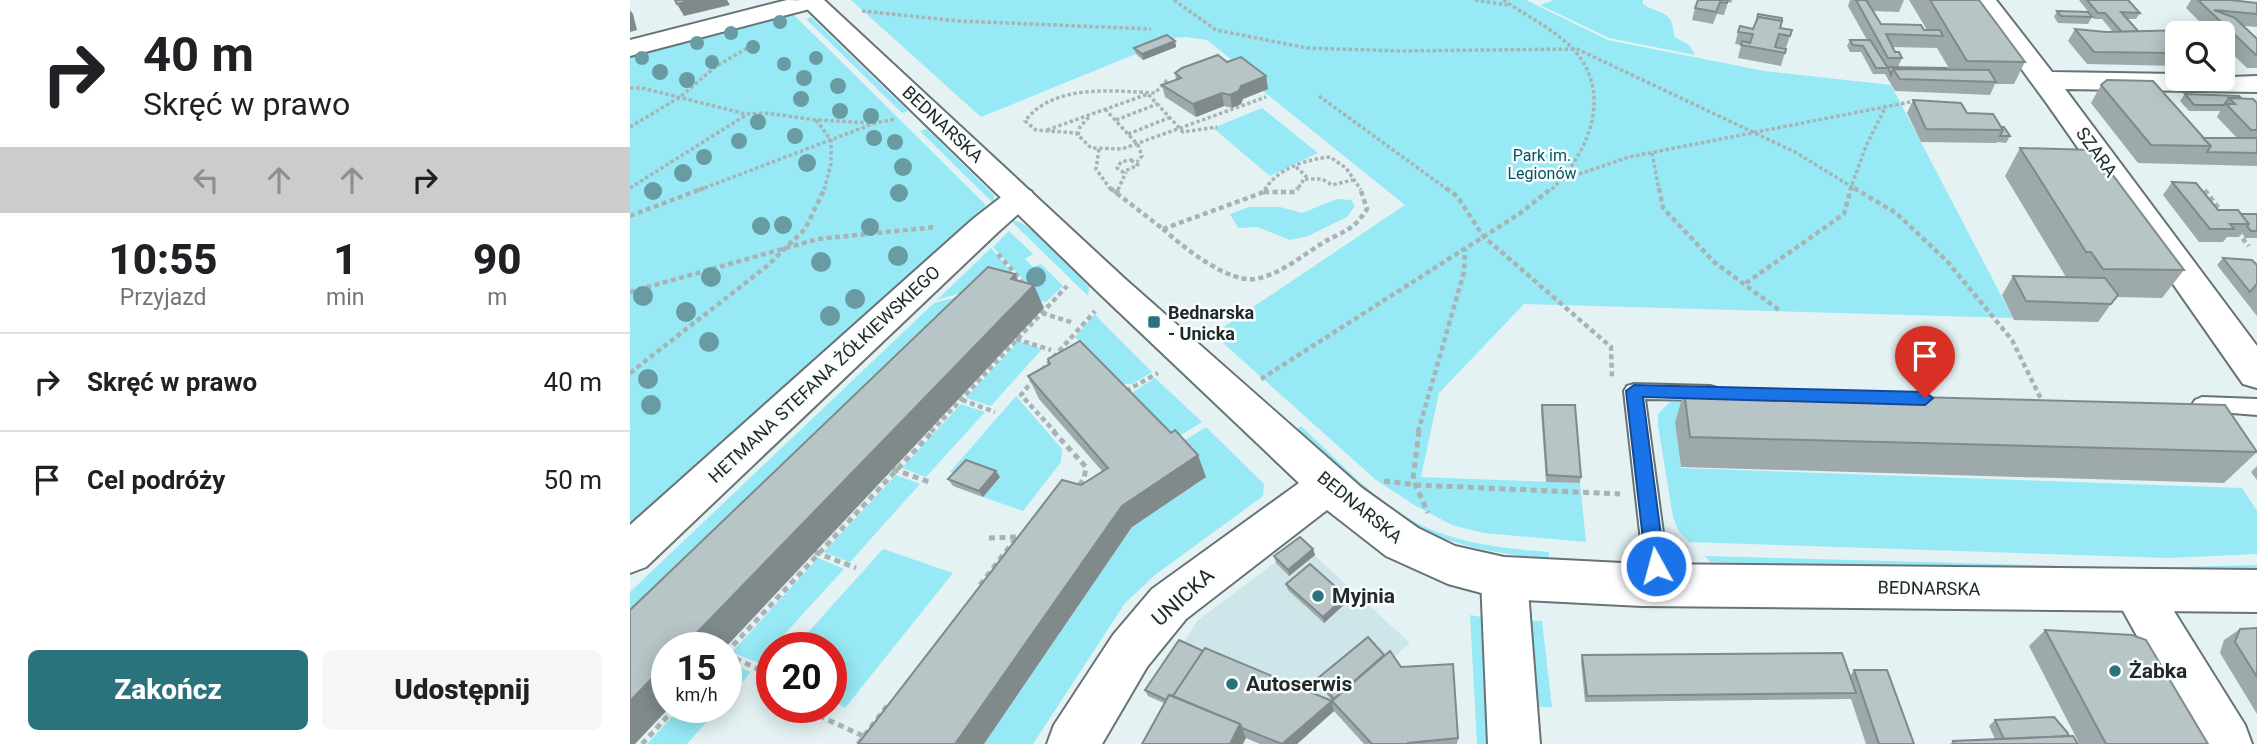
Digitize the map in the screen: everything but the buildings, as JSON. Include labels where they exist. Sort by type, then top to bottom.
[{"type":"street","name":"SZARA","points":[[1983,0],[2257,374]]},
{"type":"street","points":[[630,48],[811,1]]},
{"type":"street","name":"BEDNARSKA","points":[[811,1],[1329,484],[1366,516],[1413,548],[1448,564],[1504,578],[1658,585],[2257,591]]},
{"type":"street","points":[[2044,80],[2257,84]]},
{"type":"street","name":"HETMANA STEFANA ŻÓŁKIEWSKIEGO","points":[[630,553],[988,236],[1020,198]]},
{"type":"street","name":"UNICKA","points":[[1073,744],[1130,652],[1169,604],[1329,484]]},
{"type":"street","points":[[1504,578],[1514,744]]},
{"type":"street","points":[[2136,591],[2226,744]]},
{"type":"lane","points":[[1658,585],[1634,391],[1730,393]]},
{"type":"lane","points":[[2181,405],[2257,407]]},
{"type":"path","points":[[1174,0],[1216,30],[1307,48],[1401,51],[1577,49],[1755,132],[1850,183],[1896,213],[1947,261],[2012,341],[2042,401]]},
{"type":"path","points":[[1475,0],[1512,6]]},
{"type":"path","points":[[1258,381],[1483,236],[1544,194],[1572,167],[1588,141],[1594,116],[1593,89],[1583,62],[1561,38],[1503,0]]},
{"type":"path","points":[[850,10],[959,21],[1151,29]]},
{"type":"path","points":[[630,127],[680,97],[715,66],[762,38]]},
{"type":"path","points":[[1044,131],[1158,91],[1167,80]]},
{"type":"path","points":[[630,88],[680,97],[746,114],[875,123],[904,119]]},
{"type":"path","points":[[1178,129],[1179,126],[1148,94],[1096,90],[1057,98],[1034,109],[1025,121],[1036,130],[1078,135],[1084,144],[1099,149],[1122,149],[1139,145],[1266,97]]},
{"type":"path","points":[[1319,96],[1457,196],[1483,236],[1611,347],[1612,380]]},
{"type":"path","points":[[1557,182],[1629,157],[1910,102]]},
{"type":"path","points":[[1115,120],[1157,104]]},
{"type":"path","points":[[1746,283],[1843,214],[1850,183],[1863,147],[1886,106]]},
{"type":"path","points":[[1105,109],[1139,145],[1142,156],[1135,169],[1126,172],[1118,170],[1118,164],[1128,160],[1137,162]]},
{"type":"path","points":[[1078,135],[1082,123],[1095,113]]},
{"type":"path","points":[[630,188],[746,114]]},
{"type":"path","points":[[1128,134],[1171,117]]},
{"type":"path","points":[[630,373],[790,245],[805,229],[825,187],[831,164],[831,140],[816,120]]},
{"type":"path","points":[[630,216],[875,123]]},
{"type":"path","points":[[1178,129],[1183,132],[1217,127]]},
{"type":"path","points":[[1099,149],[1096,169],[1115,194],[1136,207],[1201,260],[1242,280],[1258,279],[1287,268],[1310,255],[1321,244],[1356,226],[1367,209],[1364,192],[1336,159],[1330,158],[1318,158],[1274,177],[1264,192]]},
{"type":"path","points":[[1652,153],[1663,208],[1714,262],[1746,283],[1779,310]]},
{"type":"path","points":[[1296,167],[1306,176],[1305,179]]},
{"type":"path","points":[[1115,194],[1123,184],[1126,172]]},
{"type":"path","points":[[1163,229],[1191,220],[1233,200],[1264,192],[1295,192],[1305,179]]},
{"type":"path","points":[[1305,179],[1322,179],[1332,185],[1353,180]]},
{"type":"path","points":[[2205,190],[2228,220]]},
{"type":"path","points":[[630,292],[790,245],[846,235],[968,223],[988,236],[1029,292],[1020,290]]},
{"type":"path","points":[[2235,229],[2249,246]]},
{"type":"path","points":[[1434,525],[1413,479],[1419,427],[1464,272],[1465,248]]},
{"type":"path","points":[[742,636],[1070,282]]},
{"type":"path","points":[[1038,303],[1048,306]]},
{"type":"path","points":[[1067,500],[1084,479],[1086,467],[1021,395],[1096,310]]},
{"type":"path","points":[[1042,313],[1074,323]]},
{"type":"path","points":[[1071,338],[1078,345]]},
{"type":"path","points":[[1017,339],[1051,350]]},
{"type":"path","points":[[1117,384],[1125,392],[1160,372]]},
{"type":"path","points":[[1037,376],[1051,373]]},
{"type":"path","points":[[1029,402],[1036,398]]},
{"type":"path","points":[[960,400],[995,412]]},
{"type":"path","points":[[894,470],[932,483]]},
{"type":"path","points":[[1375,479],[1416,485],[1647,495]]},
{"type":"path","points":[[978,588],[1017,537]]},
{"type":"path","points":[[989,538],[1017,537],[1026,540]]},
{"type":"path","points":[[817,553],[856,568]]},
{"type":"path","points":[[858,744],[889,704]]},
{"type":"path","points":[[642,744],[661,723]]},
{"type":"path","points":[[835,723],[863,736]]},
{"type":"shaded area","points":[[1301,543],[1410,643],[1297,744],[1260,744],[1148,696],[1198,620]]},
{"type":"green space","name":"Park im. Legionów","points":[[851,0],[1526,0],[1608,40],[1764,71],[1891,85],[2013,318],[1524,304],[1439,393],[1421,477],[1580,483],[1586,542],[1483,533],[1452,525],[1376,480],[1213,334],[1405,205],[1263,91],[1267,88],[1207,40],[1175,38],[981,117]]},
{"type":"green space","points":[[1554,0],[1643,0],[1643,4],[1670,19],[1675,37],[1689,45],[1695,55],[1609,38],[1540,5]]},
{"type":"green space","points":[[793,14],[984,203],[988,211],[630,536],[630,55]]},
{"type":"green space","points":[[811,17],[908,111],[902,113],[806,19]]},
{"type":"green space","points":[[1262,108],[1318,153],[1270,176],[1213,128]]},
{"type":"green space","points":[[927,129],[994,195],[994,204],[920,131]]},
{"type":"green space","points":[[1337,199],[1351,200],[1355,206],[1347,217],[1308,236],[1290,240],[1257,227],[1238,228],[1230,214],[1249,207],[1280,207],[1302,213]]},
{"type":"green space","points":[[1010,220],[1028,228],[1051,247],[1089,287],[1088,296]]},
{"type":"green space","points":[[1009,231],[1033,254],[1025,259],[1033,267],[1041,264],[1063,286],[1046,302],[1033,299],[1037,294],[993,247]]},
{"type":"green space","points":[[991,248],[1027,290],[971,290],[937,300]]},
{"type":"green space","points":[[990,288],[654,632],[651,632],[651,635],[630,657],[630,592],[934,303]]},
{"type":"green space","points":[[1095,314],[1152,372],[1132,384],[1120,384],[1075,337]]},
{"type":"green space","points":[[1019,341],[1042,349],[991,406],[966,398]]},
{"type":"green space","points":[[1155,378],[1202,422],[1168,443],[1124,398]]},
{"type":"green space","points":[[1016,396],[1062,449],[1061,462],[1023,511],[983,497],[1000,478],[961,476],[950,472]]},
{"type":"green space","points":[[1670,402],[1694,402],[1675,423],[1681,468],[2242,488],[2257,511],[2257,554],[2169,558],[1689,542],[1678,530],[1673,517],[1658,425],[1658,414]]},
{"type":"green space","points":[[961,404],[985,412],[926,477],[902,468]]},
{"type":"green space","points":[[1301,426],[1362,484],[1413,521],[1446,535],[1475,543],[1549,552],[1549,558],[1506,554],[1469,546],[1437,536],[1409,522],[1355,483],[1297,429]]},
{"type":"green space","points":[[1206,427],[1264,484],[1263,496],[1155,575],[1125,603],[1033,744],[984,744],[1132,527],[1205,478],[1182,442]]},
{"type":"green space","points":[[896,475],[920,484],[850,562],[824,552]]},
{"type":"green space","points":[[883,549],[953,573],[847,706],[847,632],[808,632]]},
{"type":"green space","points":[[1705,556],[2143,568],[2257,565],[2257,571],[2120,574],[1983,572],[1710,562]]},
{"type":"green space","points":[[818,558],[844,569],[786,632],[756,632],[756,662],[742,656],[742,641]]},
{"type":"green space","points":[[1470,615],[1493,619],[1499,744],[1477,744]]},
{"type":"green space","points":[[1519,620],[1542,621],[1552,707],[1527,707]]},
{"type":"green space","points":[[742,668],[751,672],[742,682]]},
{"type":"green space","points":[[666,723],[706,723],[687,744],[647,744]]},
{"type":"place","name":"Bednarska - Unicka","points":[[1154,322]]},
{"type":"place","name":"Myjnia","points":[[1318,596]]},
{"type":"place","name":"Żabka","points":[[2115,671]]},
{"type":"place","name":"Autoserwis","points":[[1232,684]]},
{"type":"route","points":[[1656,566],[1634,391],[1925,398]]}]
